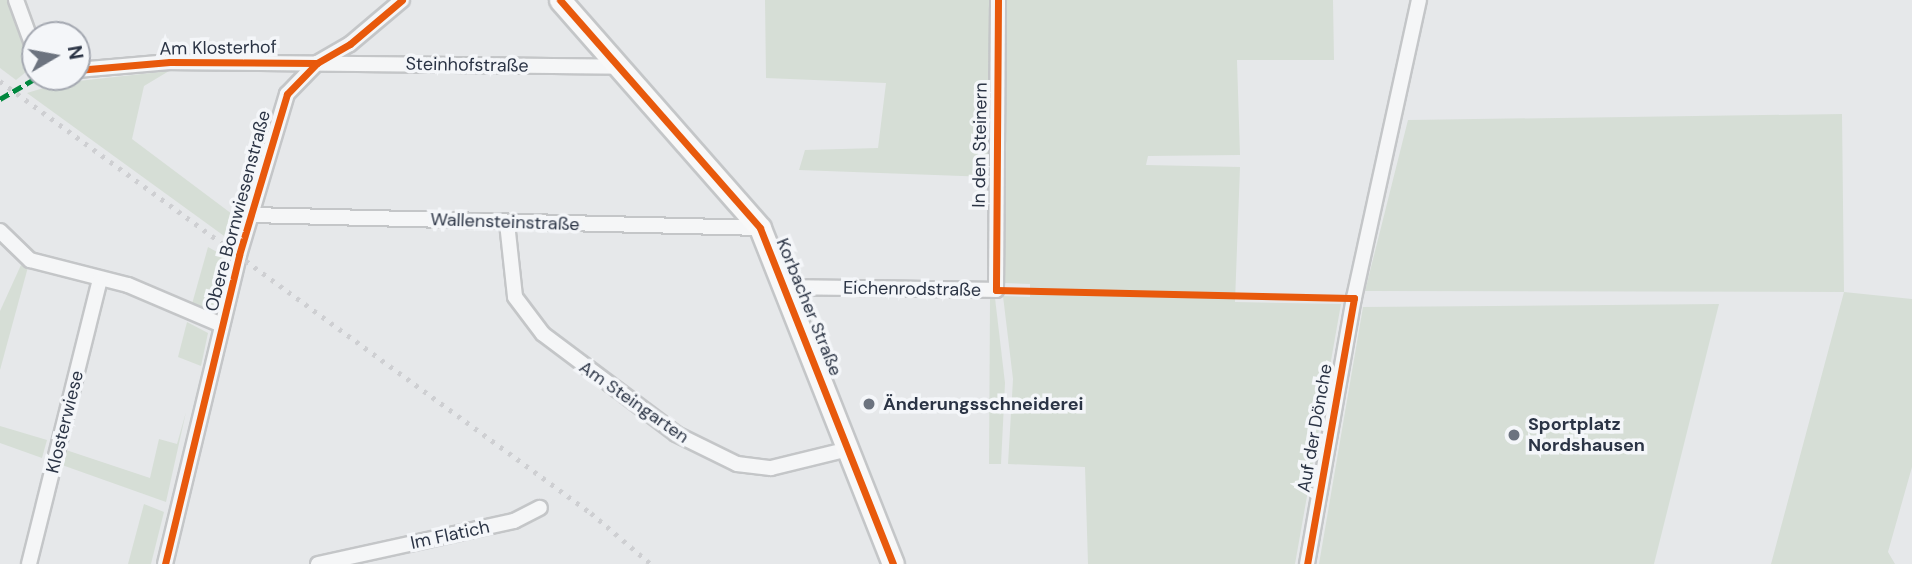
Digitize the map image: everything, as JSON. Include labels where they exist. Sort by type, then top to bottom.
[{"type":"street","points":[[16,0],[24,21]]},
{"type":"street","name":"Obere Bornwiesenstraße","points":[[165,564],[222,325],[287,94],[317,63],[350,44],[402,0]]},
{"type":"street","name":"Korbacher Straße","points":[[560,0],[760,228],[786,287],[893,564]]},
{"type":"street","name":"In den Steinern","points":[[996,290],[998,0]]},
{"type":"street","name":"Auf der Dönche","points":[[1307,564],[1354,298],[1419,0]]},
{"type":"street","name":"Am Klosterhof","points":[[91,69],[170,62],[317,63]]},
{"type":"street","name":"Steinhofstraße","points":[[317,63],[618,67]]},
{"type":"street","name":"Wallensteinstraße","points":[[251,215],[760,228]]},
{"type":"street","name":"Am Steingarten","points":[[508,223],[515,297],[543,334],[676,434],[737,464],[771,468],[849,449]]},
{"type":"street","points":[[0,230],[30,260],[128,285],[222,325]]},
{"type":"street","name":"Klosterwiese","points":[[29,564],[100,280]]},
{"type":"street","name":"Eichenrodstraße","points":[[786,287],[996,290]]},
{"type":"street","name":"Im Flatich","points":[[318,564],[514,521],[540,509]]},
{"type":"shaded area","points":[[0,0],[9,0],[21,37],[21,76],[16,80],[0,68]]},
{"type":"shaded area","points":[[765,0],[989,0],[989,177],[799,170],[805,150],[878,148],[886,83],[766,78]]},
{"type":"shaded area","points":[[1005,0],[1333,0],[1334,60],[1237,60],[1240,155],[1148,156],[1146,165],[1240,167],[1235,302],[1341,304],[1295,564],[1088,564],[1085,467],[1008,464],[1013,379],[1003,296],[1030,297],[1030,284],[1005,283]]},
{"type":"shaded area","points":[[169,71],[144,86],[132,139],[236,217],[231,241],[27,93],[91,91],[91,80]]},
{"type":"shaded area","points":[[1842,114],[1844,292],[1365,291],[1408,120]]},
{"type":"shaded area","points":[[208,247],[228,258],[211,313],[192,304]]},
{"type":"shaded area","points":[[21,265],[28,267],[0,370],[0,311]]},
{"type":"shaded area","points":[[1844,292],[1912,299],[1912,467],[1888,552],[1895,564],[1771,564]]},
{"type":"shaded area","points":[[990,297],[995,298],[1005,383],[1001,464],[989,464]]},
{"type":"shaded area","name":"Sportplatz Nordshausen","points":[[1719,304],[1654,564],[1319,564],[1363,307]]},
{"type":"shaded area","points":[[187,322],[208,333],[201,366],[178,357]]},
{"type":"shaded area","points":[[186,412],[166,502],[62,465],[66,450],[150,478],[159,439],[177,444]]},
{"type":"shaded area","points":[[0,426],[47,440],[42,458],[0,443]]},
{"type":"shaded area","points":[[144,504],[164,512],[151,564],[128,564]]},
{"type":"railway","points":[[0,81],[591,513],[651,564]]},
{"type":"marked path","points":[[0,99],[21,87]]},
{"type":"cycle path","points":[[165,564],[239,255],[287,94],[317,63],[350,44],[402,0]]},
{"type":"cycle path","points":[[560,0],[760,228],[893,564]]},
{"type":"cycle path","points":[[998,0],[996,290],[1354,298],[1307,564]]},
{"type":"cycle path","points":[[91,69],[170,62],[317,63]]},
{"type":"place","name":"Änderungsschneiderei","points":[[869,404]]},
{"type":"place","name":"Sportplatz Nordshausen","points":[[1514,435]]}]
